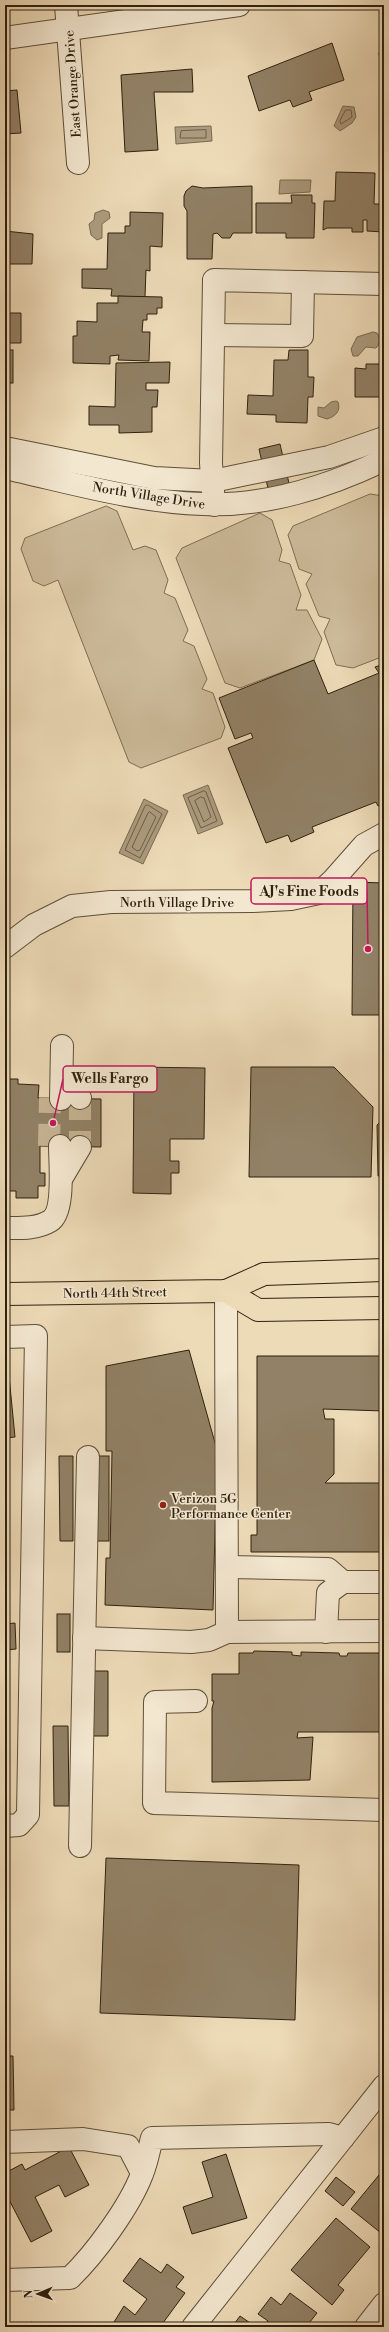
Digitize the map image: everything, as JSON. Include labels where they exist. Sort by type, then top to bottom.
[{"type":"main road","name":"North 44th Street","points":[[5,1294],[226,1291],[264,1274],[384,1270]]},
{"type":"main road","points":[[226,1291],[258,1310],[384,1308]]},
{"type":"street","name":"East Orange Drive","points":[[66,5],[78,163]]},
{"type":"street","points":[[5,38],[239,5]]},
{"type":"street","points":[[214,504],[211,463],[214,280],[384,284]]},
{"type":"street","points":[[214,335],[302,336],[303,282]]},
{"type":"street","name":"North Village Drive","points":[[5,448],[154,478],[213,481],[346,452],[384,438]]},
{"type":"street","points":[[346,452],[355,473]]},
{"type":"street","name":"North Village Drive","points":[[5,468],[139,496],[214,504],[258,501],[306,492],[384,460]]},
{"type":"street","name":"North Village Drive","points":[[5,947],[34,925],[72,906],[111,902],[276,900],[291,899],[318,893],[333,880],[364,845],[384,834]]},
{"type":"street","points":[[62,1046],[62,1072],[65,1098]]},
{"type":"street","points":[[5,1228],[38,1226],[52,1220],[59,1208],[60,1180],[65,1146]]},
{"type":"street","points":[[226,1291],[227,1632]]},
{"type":"street","points":[[5,1337],[36,1336],[28,1815],[19,1826],[5,1826]]},
{"type":"street","points":[[80,1846],[88,1457]]},
{"type":"street","points":[[227,1567],[328,1569],[343,1582]]},
{"type":"street","points":[[326,1632],[328,1593],[343,1582],[384,1582]]},
{"type":"street","points":[[84,1638],[191,1642],[209,1640],[227,1632],[384,1631]]},
{"type":"street","points":[[196,1701],[155,1702],[154,1803],[384,1810]]},
{"type":"street","points":[[193,2327],[384,2086]]},
{"type":"street","points":[[5,2280],[70,2278],[84,2265],[130,2200],[142,2173],[152,2138],[328,2134],[343,2138]]},
{"type":"street","points":[[5,2142],[83,2139],[128,2146],[142,2173]]},
{"type":"street","points":[[366,2327],[384,2304]]},
{"type":"shaded area","points":[[370,494],[384,496],[384,656],[353,668],[336,665],[324,632],[330,619],[319,616],[306,584],[312,574],[299,569],[288,535],[293,526]]},
{"type":"shaded area","points":[[106,506],[117,511],[133,550],[145,546],[156,550],[168,580],[164,593],[175,598],[188,630],[183,641],[194,646],[207,679],[202,689],[213,693],[225,727],[221,738],[141,768],[129,762],[58,580],[44,586],[33,581],[21,549],[25,538]]},
{"type":"shaded area","points":[[260,513],[272,520],[282,550],[279,561],[290,564],[301,595],[296,610],[307,610],[322,639],[314,660],[240,688],[225,683],[176,558],[182,548]]},
{"type":"water","points":[[343,106],[354,107],[356,117],[352,123],[340,131],[334,126]]},
{"type":"water","points":[[211,126],[212,141],[176,144],[175,127]]},
{"type":"water","points":[[280,180],[311,180],[310,192],[279,194]]},
{"type":"water","points":[[103,210],[109,212],[110,218],[102,224],[102,238],[97,240],[91,235],[89,224],[94,220],[95,213]]},
{"type":"water","points":[[373,332],[377,333],[379,337],[380,340],[378,346],[376,348],[366,347],[358,356],[353,356],[351,349],[357,337]]},
{"type":"water","points":[[331,402],[338,402],[339,408],[335,415],[327,419],[318,416],[318,407],[324,408]]},
{"type":"water","points":[[208,785],[223,824],[198,834],[183,795]]},
{"type":"water","points":[[144,799],[168,811],[143,864],[119,853]]},
{"type":"building","points":[[332,43],[344,80],[309,92],[312,100],[293,107],[290,100],[259,111],[248,76]]},
{"type":"building","points":[[384,52],[384,86],[379,53]]},
{"type":"building","points":[[192,69],[193,92],[154,92],[158,150],[125,152],[121,75]]},
{"type":"building","points":[[17,90],[21,133],[5,134],[5,91]]},
{"type":"building","points":[[336,172],[375,173],[374,204],[384,204],[384,232],[367,231],[367,220],[363,220],[363,232],[352,232],[352,228],[327,228],[323,230],[324,201],[335,201]]},
{"type":"building","points":[[192,186],[203,188],[252,186],[252,233],[233,233],[230,238],[222,238],[217,233],[213,234],[212,259],[187,259],[187,211],[184,206],[184,196],[186,191]]},
{"type":"building","points":[[291,195],[312,195],[312,203],[315,203],[314,238],[286,238],[286,233],[256,233],[256,203],[292,203]]},
{"type":"building","points":[[130,212],[163,213],[162,247],[150,246],[150,271],[146,270],[145,297],[111,296],[112,289],[82,288],[82,269],[107,269],[108,233],[125,233],[125,226],[130,226]]},
{"type":"building","points":[[5,231],[33,234],[32,264],[5,264]]},
{"type":"building","points":[[5,280],[8,280],[8,313],[21,313],[21,343],[5,343]]},
{"type":"building","points":[[118,296],[162,297],[162,308],[157,308],[157,314],[147,314],[147,320],[143,320],[142,332],[150,332],[149,361],[118,360],[119,355],[110,356],[110,364],[73,363],[73,336],[77,336],[77,321],[97,322],[97,303],[118,303]]},
{"type":"building","points":[[5,350],[13,350],[13,383],[5,383]]},
{"type":"building","points":[[289,350],[308,350],[308,377],[314,377],[313,397],[308,397],[307,423],[276,422],[276,415],[247,414],[248,395],[273,396],[274,360],[288,360]]},
{"type":"building","points":[[170,362],[169,383],[146,383],[146,390],[158,390],[157,407],[152,407],[152,432],[119,433],[119,425],[89,425],[89,406],[115,407],[116,363]]},
{"type":"building","points":[[366,364],[384,364],[384,397],[355,397],[355,368],[366,369]]},
{"type":"building","points":[[280,444],[291,492],[270,497],[259,449]]},
{"type":"building","points":[[314,660],[328,694],[379,673],[375,667],[384,664],[384,804],[378,806],[376,802],[312,827],[314,832],[291,842],[288,835],[266,843],[228,748],[253,738],[251,733],[235,739],[219,698]]},
{"type":"building","points":[[353,882],[384,883],[384,1015],[352,1015]]},
{"type":"building","points":[[381,1030],[384,1030],[384,1053],[382,1051]]},
{"type":"building","points":[[134,1067],[205,1068],[204,1139],[170,1139],[170,1161],[179,1161],[179,1173],[171,1173],[171,1194],[133,1193]]},
{"type":"building","points":[[251,1067],[334,1067],[373,1107],[371,1177],[249,1177]]},
{"type":"building","points":[[5,1079],[18,1079],[18,1084],[39,1085],[38,1098],[101,1099],[101,1147],[40,1146],[40,1173],[45,1173],[45,1186],[38,1186],[38,1198],[16,1198],[16,1191],[5,1191]]},
{"type":"building","points":[[384,1119],[384,1176],[378,1176],[377,1125]]},
{"type":"building","name":"Verizon 5G Performance Center","points":[[189,1350],[217,1450],[213,1610],[105,1605],[106,1558],[110,1558],[112,1451],[106,1451],[106,1366]]},
{"type":"building","points":[[257,1356],[384,1356],[384,1411],[323,1409],[325,1419],[334,1419],[334,1474],[325,1483],[384,1483],[384,1552],[251,1552],[251,1535],[257,1535]]},
{"type":"building","points":[[5,1376],[9,1376],[15,1437],[5,1438]]},
{"type":"building","points":[[59,1456],[73,1456],[73,1541],[60,1541]]},
{"type":"building","points":[[94,1456],[109,1456],[109,1541],[94,1541]]},
{"type":"building","points":[[57,1614],[70,1614],[70,1652],[57,1652]]},
{"type":"building","points":[[15,1623],[16,1649],[5,1650],[5,1624]]},
{"type":"building","points":[[254,1651],[292,1652],[292,1655],[301,1656],[301,1652],[339,1653],[340,1656],[347,1656],[348,1653],[384,1653],[384,1732],[298,1732],[297,1738],[313,1737],[310,1780],[212,1782],[212,1708],[214,1701],[212,1701],[212,1674],[239,1674],[239,1653],[253,1653]]},
{"type":"building","points":[[92,1671],[108,1671],[108,1736],[93,1736]]},
{"type":"building","points":[[53,1726],[68,1726],[69,1806],[54,1806]]},
{"type":"building","points":[[106,1858],[299,1865],[295,2020],[100,2013]]},
{"type":"building","points":[[5,2056],[13,2056],[14,2110],[5,2110]]},
{"type":"building","points":[[69,2147],[89,2185],[65,2197],[59,2185],[35,2197],[52,2231],[31,2242],[5,2192],[5,2173],[22,2164],[25,2170]]},
{"type":"building","points":[[226,2154],[247,2218],[192,2234],[183,2207],[213,2197],[202,2162]]},
{"type":"building","points":[[384,2169],[384,2230],[381,2233],[351,2209]]},
{"type":"building","points":[[336,2177],[355,2192],[343,2206],[325,2191]]},
{"type":"building","points":[[336,2218],[370,2247],[338,2285],[344,2290],[332,2305],[291,2270]]},
{"type":"building","points":[[140,2258],[161,2273],[167,2264],[184,2277],[176,2287],[185,2293],[160,2327],[111,2327],[124,2306],[135,2315],[147,2299],[123,2281]]},
{"type":"building","points":[[290,2293],[317,2313],[306,2327],[264,2327],[268,2321],[258,2314],[271,2297],[281,2305]]},
{"type":"building","points":[[240,2316],[256,2327],[232,2327]]},
{"type":"building","points":[[32,2322],[34,2327],[17,2327]]},
{"type":"tunnel","points":[[49,1146],[50,1098]]},
{"type":"tunnel","points":[[80,1098],[80,1147]]},
{"type":"place","name":"AJ's Fine Foods","points":[[368,949]]},
{"type":"place","name":"Wells Fargo","points":[[53,1123]]},
{"type":"place","name":"Verizon 5G Performance Center","points":[[163,1505]]}]
